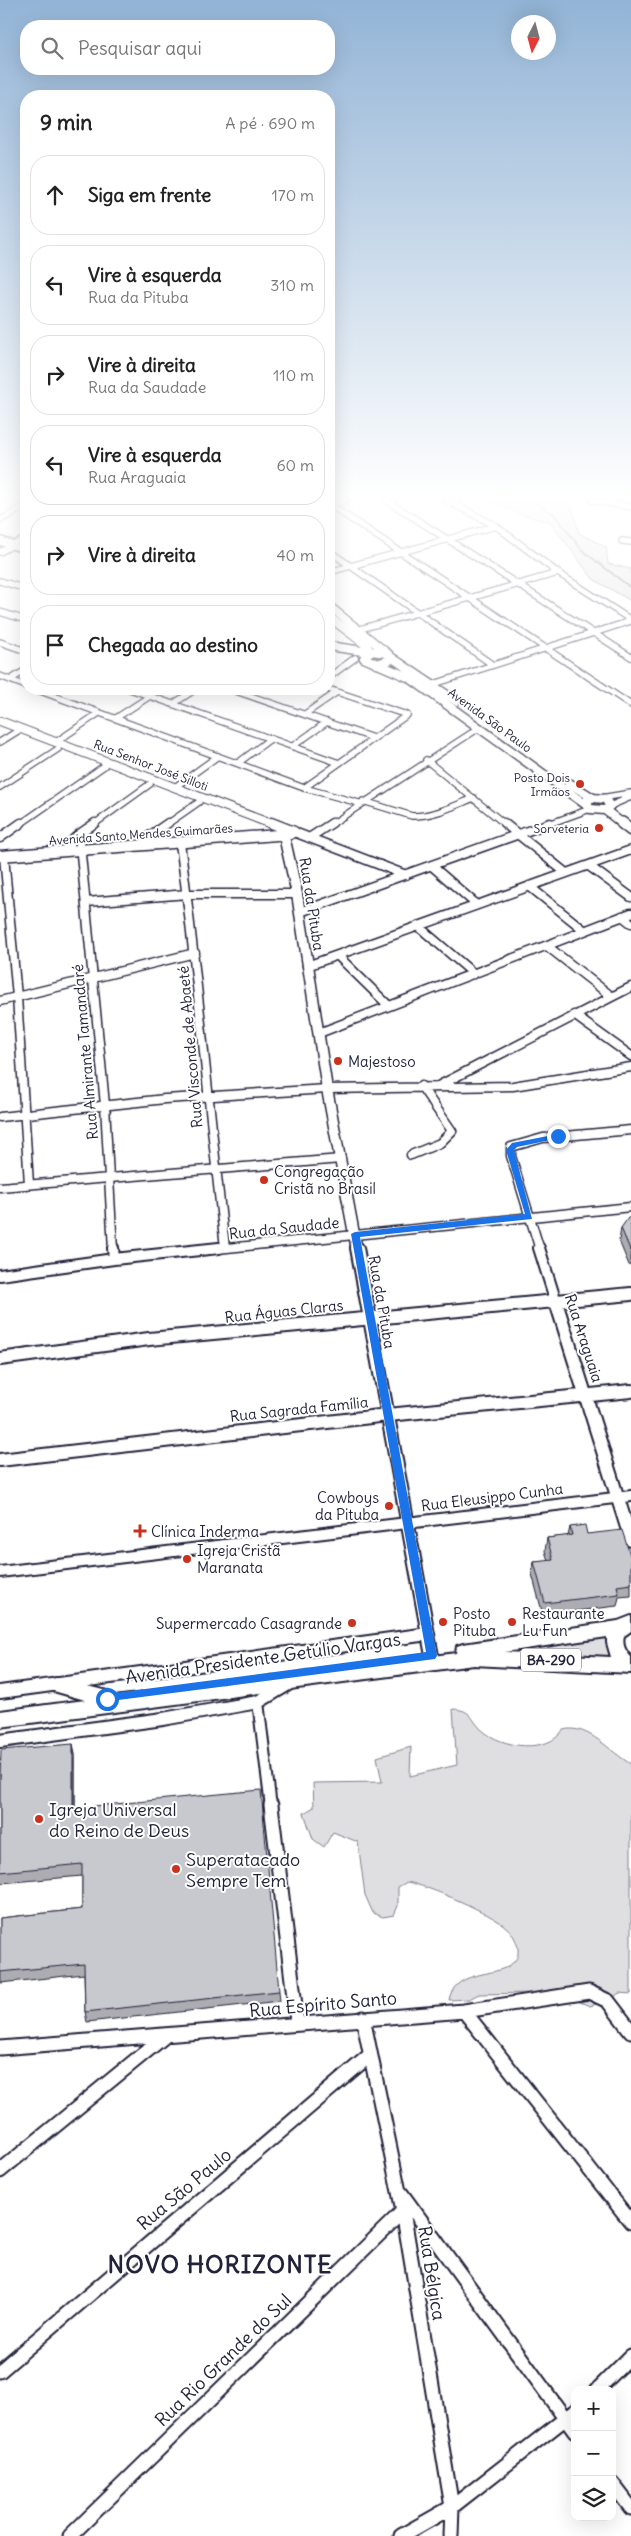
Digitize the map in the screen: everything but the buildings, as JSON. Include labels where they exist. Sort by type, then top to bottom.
[{"type":"main road","points":[[335,647],[368,655]]},
{"type":"main road","points":[[335,652],[355,658],[368,655]]},
{"type":"main road","name":"Avenida São Paulo","points":[[368,655],[389,655],[434,684],[592,804],[631,840]]},
{"type":"main road","name":"Avenida São Paulo","points":[[368,655],[376,664],[410,678],[479,728],[592,804],[608,808],[631,830]]},
{"type":"main road","points":[[376,664],[387,662],[389,655]]},
{"type":"main road","name":"Avenida São Paulo","points":[[592,804],[608,801],[608,808]]},
{"type":"main road","points":[[626,1626],[615,1634],[613,1642],[615,1651],[630,1666]]},
{"type":"main road","name":"Avenida Presidente Getúlio Vargas","points":[[0,1713],[432,1656],[626,1626]]},
{"type":"main road","name":"Avenida Presidente Getúlio Vargas","points":[[0,1719],[474,1658],[630,1666]]},
{"type":"main road","points":[[56,1685],[107,1699]]},
{"type":"street","name":"Avenida São Paulo","points":[[346,618],[389,655]]},
{"type":"street","points":[[360,629],[399,618]]},
{"type":"street","points":[[427,618],[493,665]]},
{"type":"street","points":[[499,618],[631,706]]},
{"type":"street","points":[[570,618],[631,657]]},
{"type":"street","points":[[434,684],[631,621]]},
{"type":"street","name":"Avenida São Paulo","points":[[335,622],[366,645],[368,655]]},
{"type":"street","points":[[0,642],[20,649]]},
{"type":"street","points":[[335,673],[355,658]]},
{"type":"street","points":[[10,680],[20,674]]},
{"type":"street","points":[[0,676],[20,684]]},
{"type":"street","points":[[337,692],[407,715]]},
{"type":"street","points":[[51,695],[304,788],[412,816],[421,816],[441,811],[474,798]]},
{"type":"street","points":[[147,695],[339,763]]},
{"type":"street","points":[[173,704],[187,695]]},
{"type":"street","points":[[248,695],[373,738]]},
{"type":"street","points":[[305,714],[333,695]]},
{"type":"street","points":[[116,718],[150,696]]},
{"type":"street","points":[[0,787],[99,713]]},
{"type":"street","points":[[304,788],[407,715]]},
{"type":"street","name":"Rua Senhor José Silloti","points":[[0,721],[18,731],[175,788],[288,832]]},
{"type":"street","points":[[293,746],[327,722]]},
{"type":"street","name":"Rua Senhor José Silloti","points":[[0,727],[18,731]]},
{"type":"street","points":[[309,838],[361,802],[479,728]]},
{"type":"street","points":[[0,742],[18,731]]},
{"type":"street","points":[[238,763],[270,739]]},
{"type":"street","name":"Rua Senhor José Silloti","points":[[57,746],[150,784],[275,831]]},
{"type":"street","points":[[175,788],[218,756]]},
{"type":"street","points":[[426,760],[566,873]]},
{"type":"street","points":[[0,838],[104,766]]},
{"type":"street","points":[[68,848],[150,784]]},
{"type":"street","points":[[300,912],[520,835],[592,804],[631,793]]},
{"type":"street","points":[[608,808],[631,797]]},
{"type":"street","points":[[145,839],[199,802]]},
{"type":"street","name":"Avenida Santo Mendes Guimarães","points":[[1,854],[145,839],[275,831],[288,832]]},
{"type":"street","points":[[288,832],[309,838],[406,876]]},
{"type":"street","name":"Avenida Santo Mendes Guimarães","points":[[80,847],[180,843],[288,832]]},
{"type":"street","name":"Rua da Pituba","points":[[288,832],[327,1089],[432,1656]]},
{"type":"street","name":"Rua Visconde de Abaeté","points":[[180,843],[195,953],[207,1096],[225,1247]]},
{"type":"street","name":"Rua Almirante Tamandaré","points":[[80,847],[105,1105],[114,1259]]},
{"type":"street","points":[[307,966],[631,850]]},
{"type":"street","points":[[1,854],[17,997],[29,1184]]},
{"type":"street","points":[[432,866],[477,906]]},
{"type":"street","points":[[589,866],[631,898]]},
{"type":"street","points":[[530,886],[584,930]]},
{"type":"street","points":[[86,902],[188,894],[297,894]]},
{"type":"street","points":[[319,1033],[631,913]]},
{"type":"street","points":[[622,916],[631,923]]},
{"type":"street","points":[[418,926],[474,974]]},
{"type":"street","points":[[547,946],[611,996]]},
{"type":"street","points":[[0,1001],[195,953]]},
{"type":"street","points":[[338,956],[389,1006]]},
{"type":"street","points":[[439,1086],[631,987]]},
{"type":"street","points":[[574,1015],[631,1056]]},
{"type":"street","points":[[0,1117],[207,1096],[327,1089],[513,1086],[631,1066]]},
{"type":"street","points":[[411,1155],[444,1141],[451,1135],[452,1131],[421,1086]]},
{"type":"street","points":[[512,1146],[558,1136],[631,1130]]},
{"type":"street","name":"Rua Araguaia","points":[[512,1146],[510,1151],[556,1302],[586,1396],[624,1497],[631,1540]]},
{"type":"street","points":[[0,1187],[341,1159]]},
{"type":"street","name":"Rua da Saudade","points":[[0,1275],[114,1259],[225,1247],[631,1207]]},
{"type":"street","name":"Rua Águas Claras","points":[[0,1359],[148,1339],[631,1294]]},
{"type":"street","name":"Rua Sagrada Família","points":[[0,1460],[388,1415],[631,1391]]},
{"type":"street","name":"Rua Eleusippo Cunha","points":[[0,1572],[624,1497]]},
{"type":"street","name":"Avenida Presidente Getúlio Vargas","points":[[0,1692],[428,1634]]},
{"type":"street","name":"Avenida Presidente Getúlio Vargas","points":[[0,1741],[163,1719],[258,1702],[297,1680]]},
{"type":"street","points":[[258,1702],[297,2022]]},
{"type":"street","name":"Rua Espírito Santo","points":[[0,2048],[165,2036],[297,2022],[464,2010],[589,1992],[600,1994],[631,2031]]},
{"type":"street","points":[[464,2010],[631,2222]]},
{"type":"street","name":"Rua Bélgica","points":[[364,2018],[403,2211],[452,2507],[451,2536]]},
{"type":"street","points":[[0,2171],[165,2036]]},
{"type":"street","name":"Rua São Paulo","points":[[0,2371],[370,2055]]},
{"type":"street","points":[[398,2189],[571,2420]]},
{"type":"street","name":"Rua Rio Grande do Sul","points":[[70,2536],[403,2211]]},
{"type":"street","points":[[601,2386],[631,2356]]},
{"type":"street","points":[[401,2536],[452,2507],[571,2422]]},
{"type":"street","points":[[616,2488],[631,2508]]},
{"type":"shaded area","points":[[611,1633],[617,1661],[502,1654]]},
{"type":"shaded area","points":[[453,1709],[468,1713],[482,1730],[501,1741],[512,1744],[524,1746],[547,1743],[556,1738],[563,1730],[581,1731],[599,1740],[631,1764],[631,1994],[619,1993],[611,2000],[590,2006],[567,1997],[535,1993],[479,1994],[469,1999],[449,2000],[453,1989],[460,1982],[501,1969],[510,1965],[516,1959],[518,1947],[510,1931],[499,1922],[474,1908],[444,1894],[407,1882],[398,1887],[398,1906],[394,1915],[383,1917],[373,1913],[365,1895],[358,1842],[333,1832],[324,1847],[313,1839],[304,1813],[314,1807],[313,1783],[382,1782],[377,1757],[411,1747],[410,1776],[457,1765]]},
{"type":"place","name":"Posto Dois Irmãos","points":[[580,784]]},
{"type":"place","name":"Sorveteria","points":[[599,828]]},
{"type":"place","name":"Majestoso","points":[[338,1061]]},
{"type":"place","name":"Congregação Cristã no Brasil","points":[[264,1180]]},
{"type":"place","name":"Cowboys da Pituba","points":[[389,1506]]},
{"type":"place","name":"Clínica Inderma","points":[[140,1531]]},
{"type":"place","name":"Igreja Cristã Maranata","points":[[187,1559]]},
{"type":"place","name":"Posto Pituba","points":[[443,1622]]},
{"type":"place","name":"Restaurante Lu Fun","points":[[512,1622]]},
{"type":"place","name":"Supermercado Casagrande","points":[[352,1623]]},
{"type":"place","name":"Igreja Universal do Reino de Deus","points":[[39,1819]]},
{"type":"place","name":"Superatacado Sempre Tem","points":[[176,1869]]},
{"type":"district","name":"NOVO HORIZONTE","points":[[220,2264]]},
{"type":"route","points":[[107,1699],[432,1656],[355,1234],[530,1217],[510,1150],[514,1145],[558,1136]]}]
